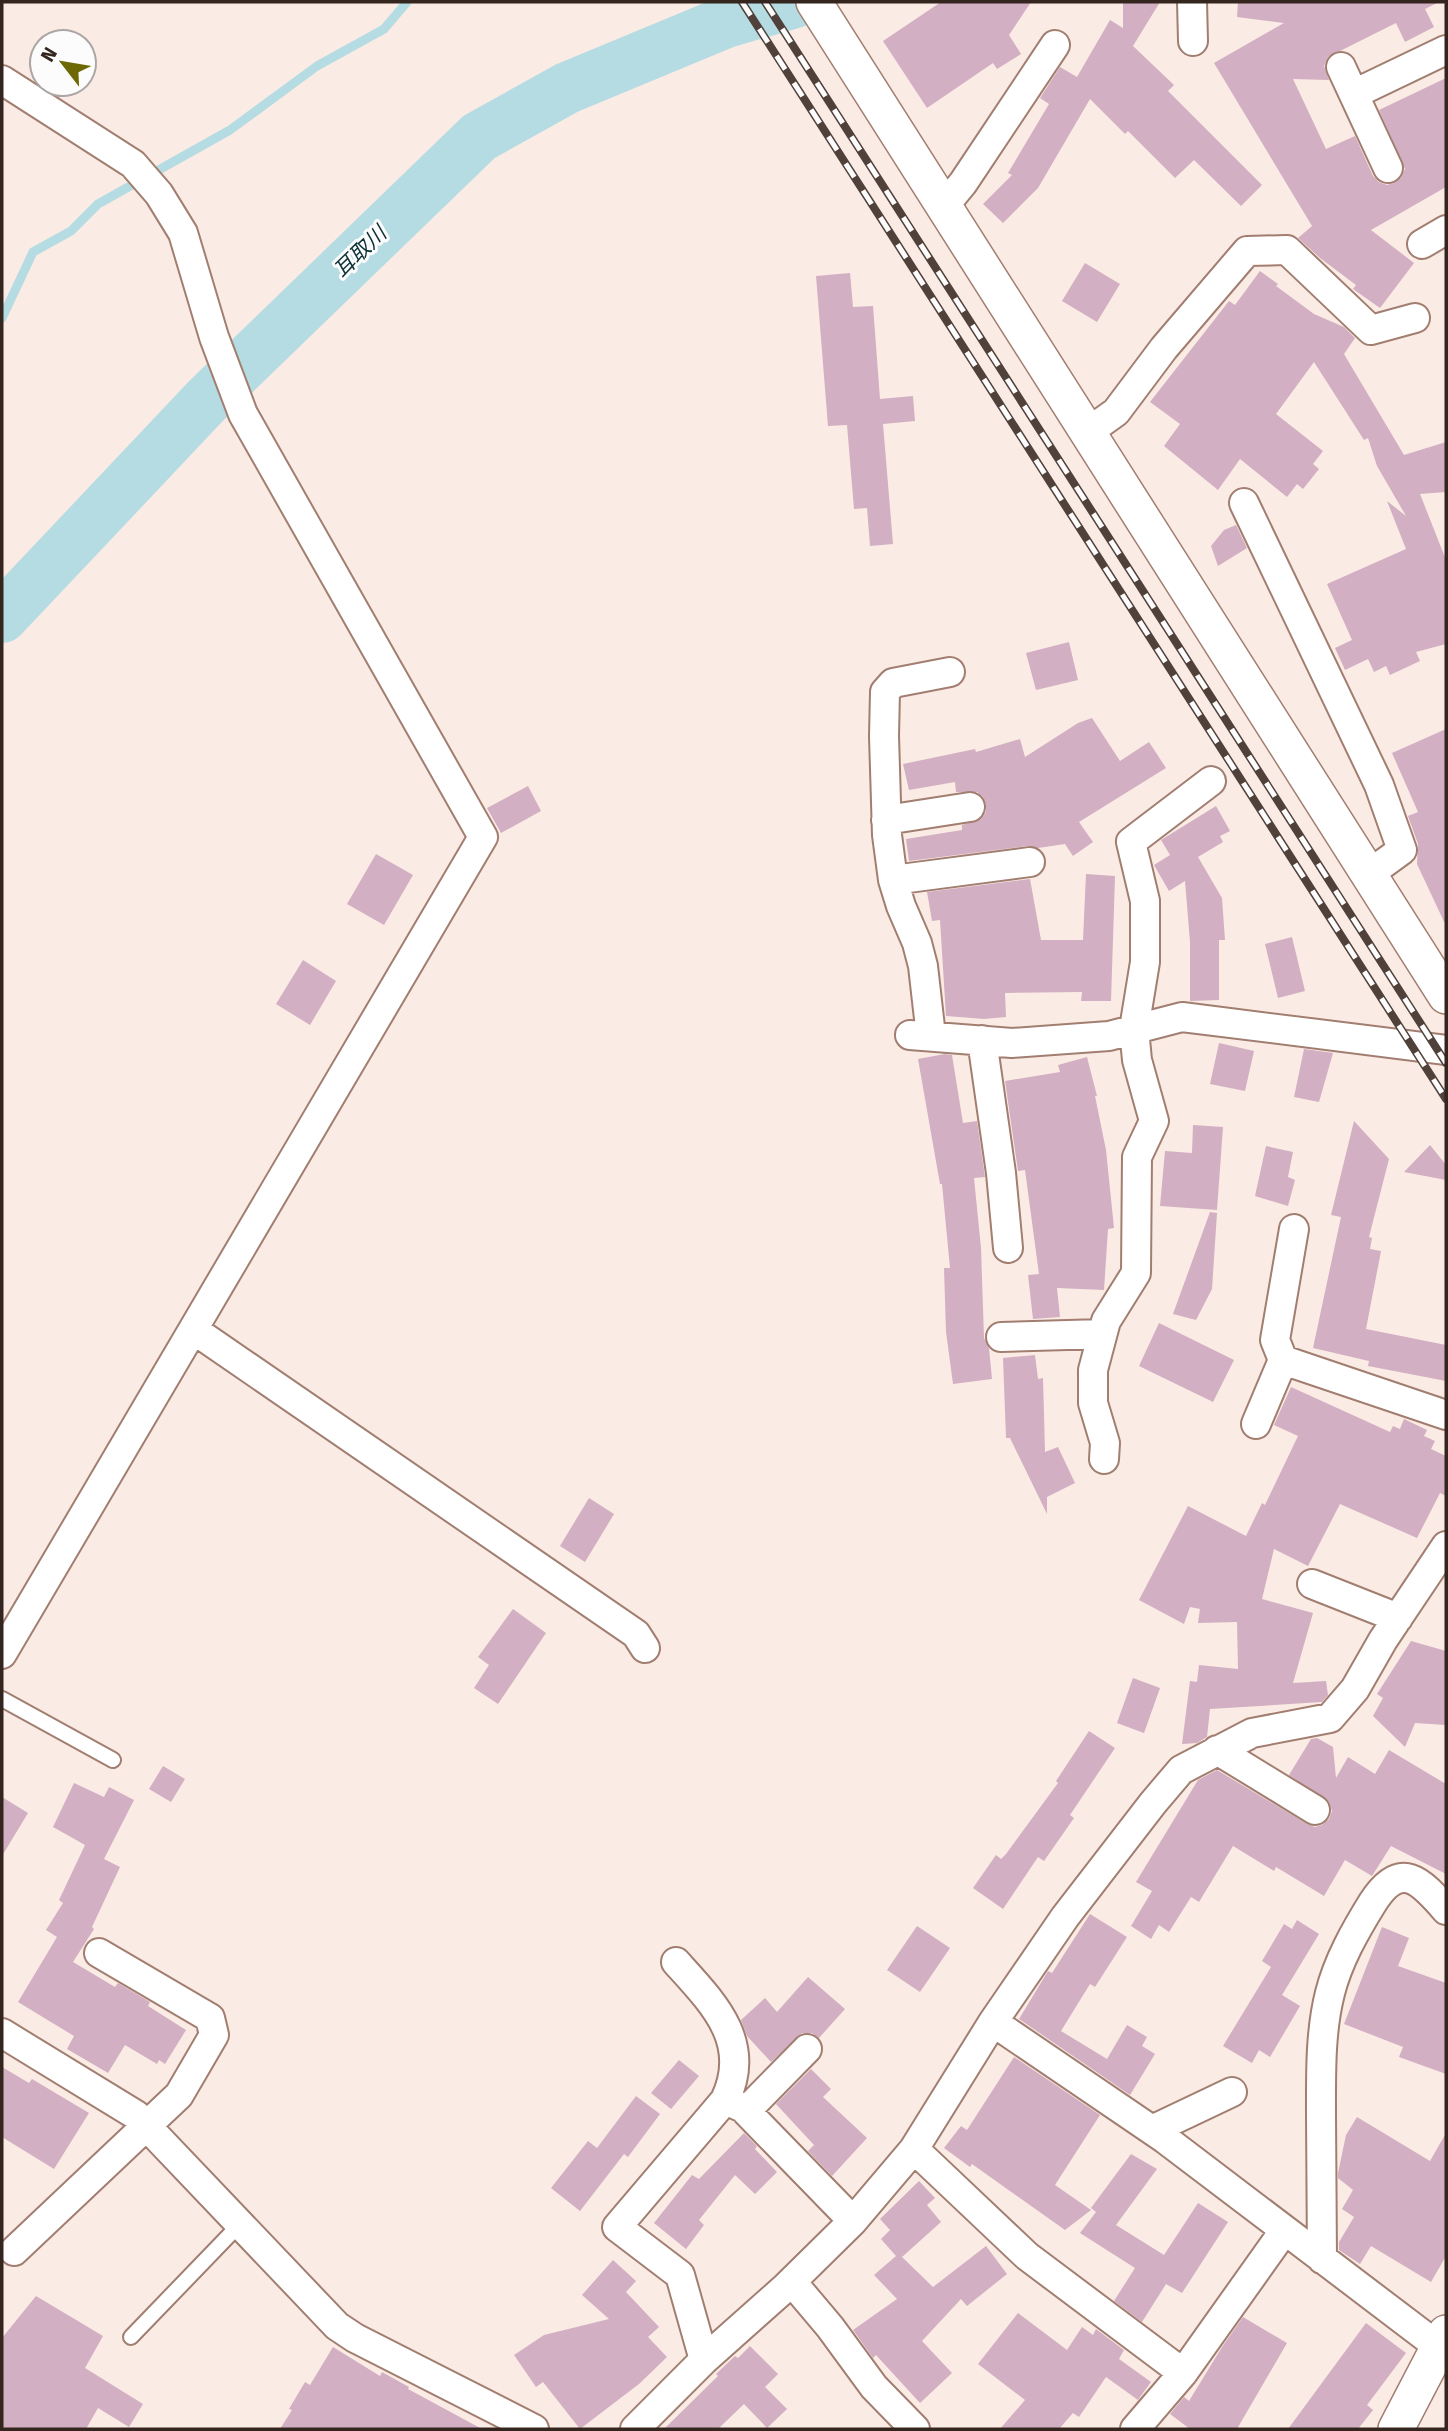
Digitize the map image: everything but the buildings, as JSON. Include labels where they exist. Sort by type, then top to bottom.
[{"type":"street","points":[[814,2],[1446,996]]},
{"type":"street","points":[[1192,2],[1192,41]]},
{"type":"street","points":[[944,206],[963,183],[1055,45]]},
{"type":"street","points":[[1354,94],[1446,50]]},
{"type":"street","points":[[1341,67],[1388,168]]},
{"type":"street","points":[[2,80],[133,164],[159,194],[183,233],[214,337],[243,414],[483,837],[2,1654]]},
{"type":"street","points":[[1422,244],[1446,230]]},
{"type":"street","points":[[1088,432],[1116,412],[1164,348],[1247,251],[1286,250],[1371,330],[1415,318]]},
{"type":"street","points":[[1244,503],[1379,785],[1402,850],[1369,874]]},
{"type":"street","points":[[950,672],[893,684],[885,692],[886,820],[893,880],[923,966],[921,1035],[1012,1043],[1109,1036],[1182,1017],[1446,1050]]},
{"type":"street","points":[[1104,1459],[1105,1443],[1093,1403],[1093,1370],[1106,1321],[1136,1273],[1137,1157],[1154,1121],[1137,1060],[1134,1029],[1145,962],[1145,901],[1131,842],[1211,781]]},
{"type":"street","points":[[886,820],[970,807]]},
{"type":"street","points":[[893,880],[1030,862]]},
{"type":"street","points":[[982,1040],[1001,1173],[1008,1248]]},
{"type":"street","points":[[1256,1424],[1283,1360],[1275,1339],[1294,1228]]},
{"type":"street","points":[[194,1331],[636,1634],[645,1648]]},
{"type":"street","points":[[1001,1337],[1102,1334]]},
{"type":"street","points":[[1283,1360],[1446,1415]]},
{"type":"street","points":[[635,2429],[704,2360],[792,2281],[853,2221],[914,2149],[993,2022],[1065,1917],[1181,1770],[1252,1733],[1330,1718],[1355,1689],[1398,1618],[1444,1552]]},
{"type":"street","points":[[1312,1584],[1398,1618]]},
{"type":"street","points":[[1217,1750],[1315,1810]]},
{"type":"street","points":[[1322,2259],[1321,2079],[1326,2019],[1336,1973],[1363,1918],[1377,1896],[1392,1881],[1408,1878],[1425,1885],[1446,1910]]},
{"type":"street","points":[[14,2251],[179,2095],[215,2035],[210,2018],[99,1953]]},
{"type":"street","points":[[676,1962],[716,2006],[727,2026],[734,2054],[736,2106],[853,2221]]},
{"type":"street","points":[[993,2022],[1152,2130],[1322,2259],[1443,2340],[1396,2429]]},
{"type":"street","points":[[2,2033],[136,2115],[337,2326],[355,2338],[534,2429]]},
{"type":"street","points":[[704,2360],[680,2275],[617,2227],[736,2106],[807,2049]]},
{"type":"street","points":[[1152,2130],[1232,2092]]},
{"type":"street","points":[[914,2149],[1027,2256],[1183,2373]]},
{"type":"street","points":[[1135,2429],[1183,2373],[1284,2231]]},
{"type":"street","points":[[792,2281],[874,2387],[915,2429]]},
{"type":"lane","points":[[2,1699],[113,1760]]},
{"type":"lane","points":[[131,2337],[240,2224]]},
{"type":"waterway","points":[[2,318],[33,252],[71,231],[98,204],[230,130],[317,66],[384,29],[407,2]]},
{"type":"waterway","name":"耳取川","points":[[2,617],[206,401],[479,137],[567,88],[726,22],[795,2]]},
{"type":"railway","points":[[742,2],[1446,1099]]},
{"type":"railway","points":[[765,2],[1446,1063]]}]
